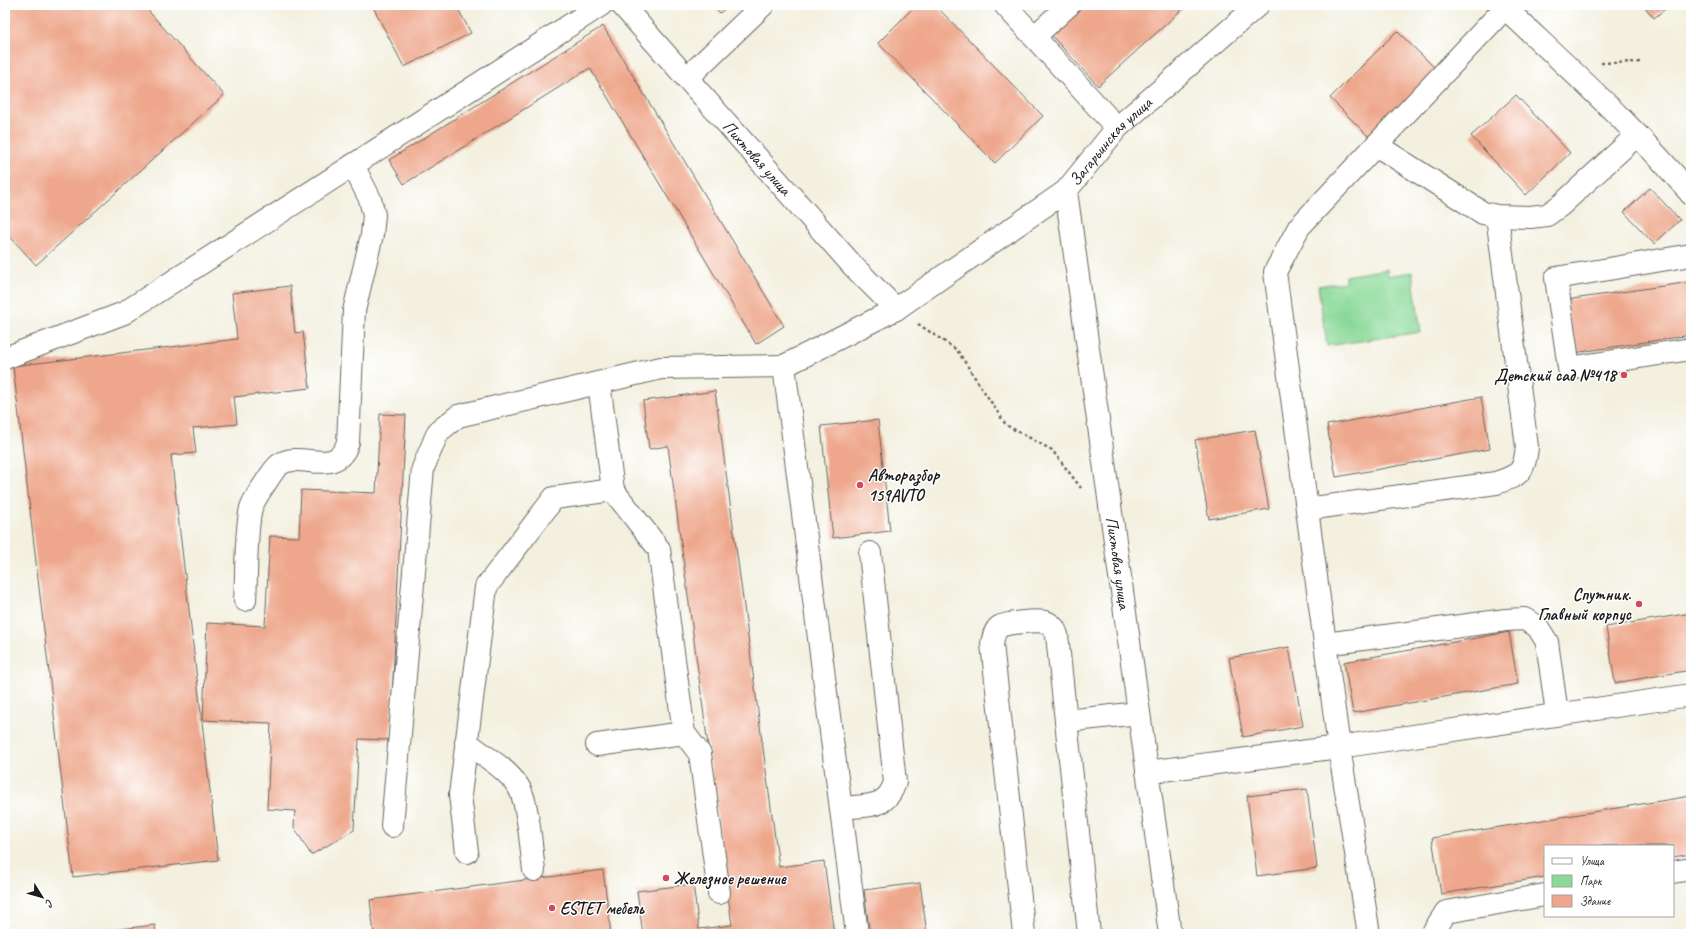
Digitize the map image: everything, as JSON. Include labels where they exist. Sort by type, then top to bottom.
[{"type":"main road","points":[[5,358],[124,313],[601,5]]},
{"type":"main road","name":"Пихтовая улица","points":[[622,5],[854,267],[896,309]]},
{"type":"main road","points":[[687,78],[763,5]]},
{"type":"main road","points":[[1005,5],[1117,128]]},
{"type":"main road","points":[[1034,37],[1069,5]]},
{"type":"main road","name":"Загарьинская улица","points":[[784,366],[896,309],[1066,191],[1117,128],[1258,5]]},
{"type":"main road","points":[[1369,934],[1339,747],[1275,272],[1299,227],[1503,6],[1566,64],[1666,164],[1691,194]]},
{"type":"main road","points":[[1376,145],[1483,213],[1497,216],[1530,217],[1547,216],[1637,135]]},
{"type":"main road","points":[[245,600],[249,524],[252,507],[259,492],[278,465],[285,461],[327,462],[340,456],[345,450],[348,442],[354,311],[372,235],[374,215],[370,198],[353,165]]},
{"type":"main road","name":"Пихтовая улица","points":[[1066,191],[1146,772],[1170,934]]},
{"type":"main road","points":[[1307,509],[1496,483],[1516,476],[1526,464],[1528,447],[1497,216]]},
{"type":"main road","points":[[1691,255],[1556,278],[1570,368],[1691,349]]},
{"type":"main road","points":[[392,826],[422,468],[438,432],[458,416],[661,368],[784,366],[857,934]]},
{"type":"main road","points":[[599,383],[613,490],[659,549],[684,733],[700,754],[719,893]]},
{"type":"main road","points":[[467,852],[460,795],[486,587],[554,498],[613,490]]},
{"type":"main road","points":[[841,808],[876,804],[886,800],[892,793],[895,782],[870,553]]},
{"type":"main road","points":[[1325,644],[1506,620],[1524,619],[1537,626],[1548,642],[1557,714]]},
{"type":"main road","points":[[1024,934],[992,644],[998,628],[1006,625],[1040,621],[1047,622],[1054,627],[1057,635],[1089,934]]},
{"type":"main road","points":[[1146,772],[1339,747],[1691,695]]},
{"type":"main road","points":[[1066,721],[1139,714]]},
{"type":"main road","points":[[597,745],[684,733]]},
{"type":"main road","points":[[466,742],[509,775],[519,787],[525,802],[534,870]]},
{"type":"main road","points":[[1674,872],[1691,869]]},
{"type":"main road","points":[[1432,934],[1446,912],[1544,895]]},
{"type":"path","points":[[1566,64],[1643,62]]},
{"type":"path","points":[[896,309],[956,350],[1006,425],[1052,450],[1085,492]]},
{"type":"green space","points":[[1387,269],[1388,276],[1412,272],[1421,332],[1327,346],[1318,286],[1345,282],[1345,276]]},
{"type":"building","points":[[5,5],[143,5],[224,95],[36,265],[5,231]]},
{"type":"building","points":[[372,5],[456,5],[471,33],[404,67]]},
{"type":"building","points":[[712,5],[729,5],[720,13]]},
{"type":"building","points":[[916,5],[935,5],[1043,116],[995,163],[878,43]]},
{"type":"building","points":[[1082,5],[1187,5],[1098,86],[1050,34]]},
{"type":"building","points":[[1643,5],[1670,5],[1654,18]]},
{"type":"building","points":[[603,26],[784,326],[756,344],[590,68],[404,184],[389,160]]},
{"type":"building","points":[[1397,31],[1437,70],[1370,138],[1330,98]]},
{"type":"building","points":[[1516,95],[1570,153],[1526,195],[1471,136]]},
{"type":"building","points":[[1650,188],[1680,220],[1654,244],[1624,212]]},
{"type":"building","points":[[1691,282],[1691,335],[1574,353],[1566,300]]},
{"type":"building","points":[[290,286],[295,333],[303,332],[310,388],[234,397],[237,424],[193,428],[196,453],[171,455],[218,860],[73,877],[13,366],[237,339],[232,293]]},
{"type":"building","points":[[715,391],[779,867],[824,861],[834,934],[643,934],[637,891],[693,884],[699,929],[732,925],[668,446],[649,449],[643,401]]},
{"type":"building","points":[[1481,397],[1490,449],[1336,477],[1327,425]]},
{"type":"building","points":[[380,414],[406,415],[390,740],[359,739],[354,830],[311,855],[294,827],[295,811],[267,809],[271,723],[203,720],[207,623],[265,626],[270,536],[299,537],[301,490],[376,493]]},
{"type":"building","points":[[878,420],[890,531],[833,538],[821,426]]},
{"type":"building","points":[[1255,430],[1269,509],[1209,519],[1195,440]]},
{"type":"building","points":[[1691,613],[1691,670],[1615,683],[1606,627]]},
{"type":"building","points":[[1509,632],[1518,684],[1353,713],[1344,662]]},
{"type":"building","points":[[1289,647],[1303,726],[1243,737],[1229,658]]},
{"type":"building","points":[[1307,789],[1317,868],[1257,876],[1247,796]]},
{"type":"building","points":[[1691,796],[1691,854],[1674,857],[1674,845],[1544,845],[1544,877],[1441,894],[1432,838]]},
{"type":"building","points":[[603,870],[611,934],[374,934],[370,900]]},
{"type":"building","points":[[920,883],[927,934],[870,934],[864,890]]},
{"type":"building","points":[[155,925],[156,934],[84,933]]},
{"type":"place","name":"Детский сад №418","points":[[1624,375]]},
{"type":"place","name":"Авторазбор 159AVTO","points":[[860,485]]},
{"type":"place","name":"Спутник. Главный корпус","points":[[1639,604]]},
{"type":"place","name":"Железное решение","points":[[666,878]]},
{"type":"place","name":"ESTET мебель","points":[[552,908]]}]
